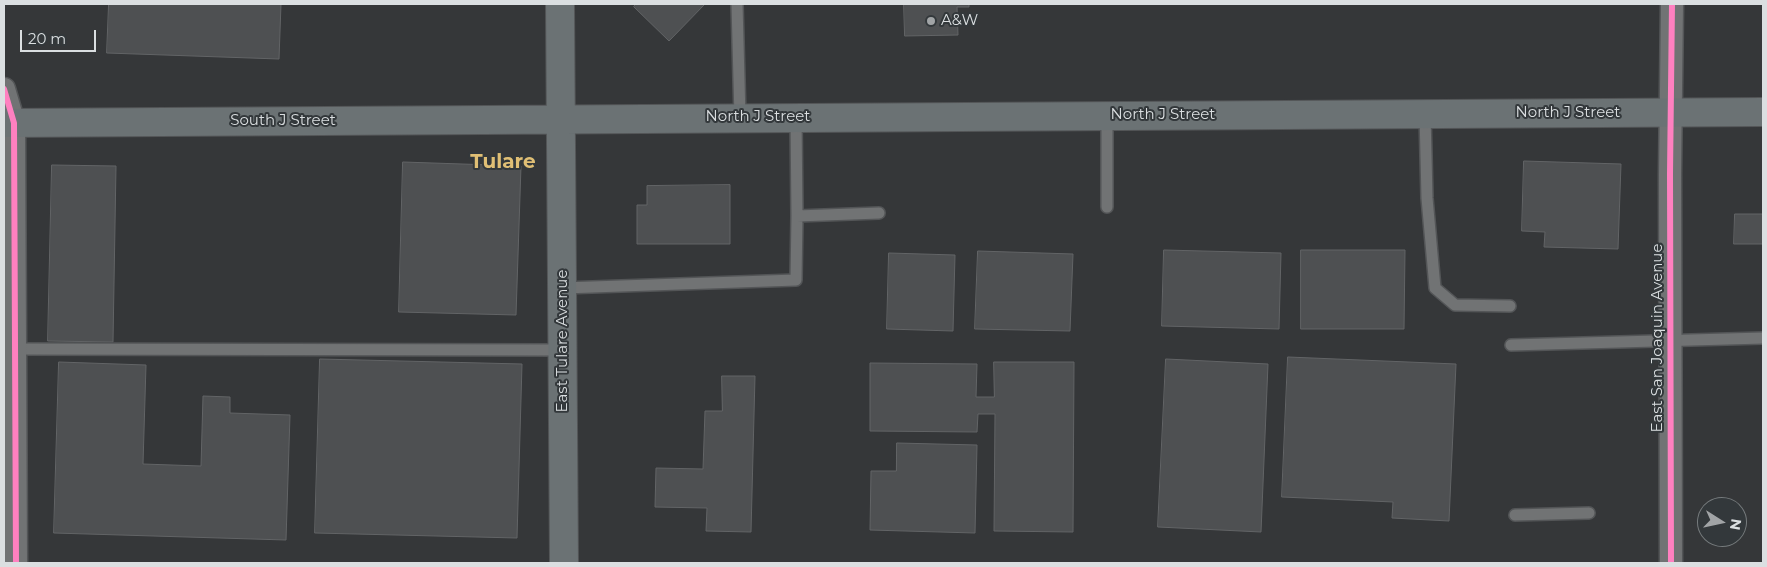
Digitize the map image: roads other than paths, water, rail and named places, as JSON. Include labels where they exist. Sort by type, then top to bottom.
[{"type":"main road","name":"East Tulare Avenue","points":[[560,4],[564,563]]},
{"type":"main road","name":"North J Street","points":[[562,118],[1763,112]]},
{"type":"main road","name":"South J Street","points":[[9,123],[562,118]]},
{"type":"street","name":"East San Joaquin Avenue","points":[[1671,563],[1672,4]]},
{"type":"street","points":[[4,89],[9,123],[9,349],[16,563]]},
{"type":"lane","points":[[737,4],[740,118]]},
{"type":"lane","points":[[1425,114],[1427,198],[1435,288],[1455,305],[1510,306]]},
{"type":"lane","points":[[1107,207],[1108,115]]},
{"type":"lane","points":[[563,288],[796,280],[796,117]]},
{"type":"lane","points":[[797,216],[879,213]]},
{"type":"lane","points":[[1511,345],[1763,338]]},
{"type":"lane","points":[[9,349],[563,350]]},
{"type":"lane","points":[[1515,515],[1589,512]]},
{"type":"place","name":"A&W","points":[[931,21]]},
{"type":"district","name":"Tulare","points":[[503,162]]}]
